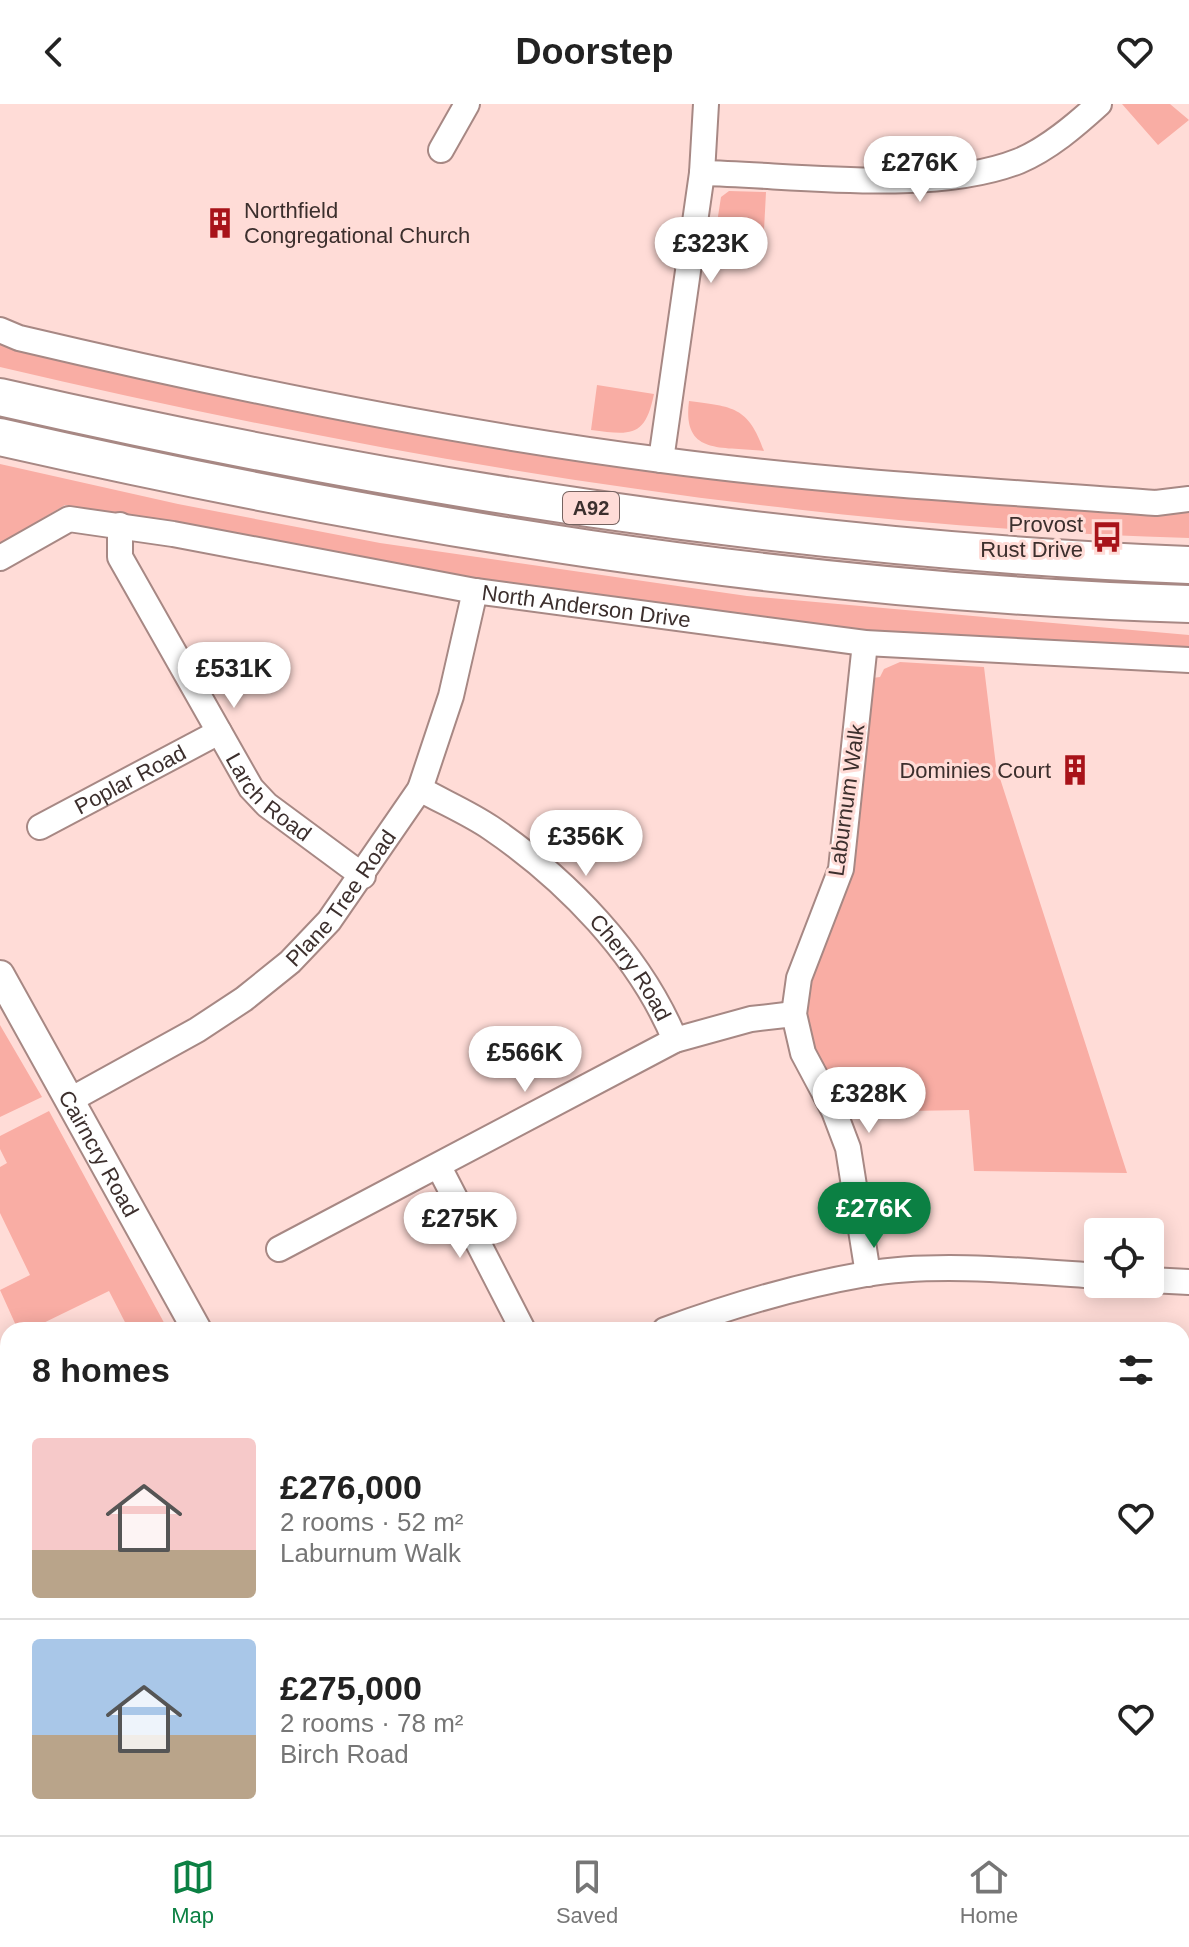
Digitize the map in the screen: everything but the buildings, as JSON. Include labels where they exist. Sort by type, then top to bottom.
[{"type":"main road","name":"A92","points":[[0,397],[192,440],[373,475],[703,525],[916,548],[1069,560],[1189,565]]},
{"type":"main road","name":"A92","points":[[0,437],[257,492],[549,541],[874,583],[1189,604]]},
{"type":"street","points":[[441,150],[467,104]]},
{"type":"street","points":[[661,460],[702,173],[706,104]]},
{"type":"street","points":[[702,173],[928,180],[968,176],[1021,160],[1059,137],[1099,104]]},
{"type":"street","points":[[0,330],[19,338],[204,382],[661,460],[854,481],[1029,494],[1156,503],[1189,499]]},
{"type":"street","name":"North Anderson Drive","points":[[0,558],[69,519],[120,525],[475,591],[865,643],[1189,660]]},
{"type":"street","name":"Larch Road","points":[[120,525],[120,557],[251,788],[267,805],[363,876]]},
{"type":"street","name":"Plane Tree Road","points":[[72,1099],[197,1030],[244,999],[290,962],[363,876],[420,789],[451,696],[475,591]]},
{"type":"street","name":"Laburnum Walk","points":[[865,643],[841,869],[799,978],[794,1014],[803,1053],[834,1111],[848,1148],[868,1274]]},
{"type":"street","name":"Poplar Road","points":[[40,827],[219,732]]},
{"type":"street","name":"Cherry Road","points":[[420,789],[490,828],[551,876],[612,938],[660,1003],[675,1040]]},
{"type":"street","name":"Cairncry Road","points":[[0,975],[72,1099],[193,1322]]},
{"type":"street","points":[[279,1249],[675,1040],[751,1019],[794,1014]]},
{"type":"street","points":[[439,1167],[519,1322]]},
{"type":"street","points":[[686,1322],[729,1306],[868,1274],[988,1269],[1084,1275]]},
{"type":"street","points":[[1164,1281],[1189,1282]]},
{"type":"shaded area","points":[[1122,104],[1170,104],[1189,120],[1158,145]]},
{"type":"shaded area","points":[[729,191],[766,192],[763,249],[751,260],[712,255],[721,197]]},
{"type":"shaded area","points":[[0,341],[15,349],[336,420],[659,470],[1121,512],[1189,510],[1189,538],[1039,531],[889,519],[740,503],[442,458],[146,400],[0,367]]},
{"type":"shaded area","points":[[597,385],[654,394],[641,426],[616,433],[591,430]]},
{"type":"shaded area","points":[[689,401],[737,411],[752,425],[764,451],[708,445],[698,440],[688,419]]},
{"type":"shaded area","points":[[0,464],[178,504],[380,543],[747,596],[1189,635],[1189,651],[871,634],[425,574],[65,505],[0,544]]},
{"type":"shaded area","points":[[900,662],[984,667],[996,766],[1127,1173],[974,1171],[969,1110],[847,1112],[815,1054],[806,1015],[811,978],[853,870],[872,678],[880,677],[884,669]]},
{"type":"shaded area","points":[[0,1025],[42,1097],[0,1117]]},
{"type":"shaded area","points":[[49,1111],[164,1322],[125,1322],[109,1291],[45,1322],[14,1322],[0,1290],[30,1275],[0,1213],[0,1167],[7,1163],[0,1149],[0,1136]]},
{"type":"place","name":"Northfield Congregational Church","points":[[220,223]]},
{"type":"place","name":"Provost Rust Drive","points":[[1107,537]]},
{"type":"place","name":"Dominies Court","points":[[1075,770]]}]
